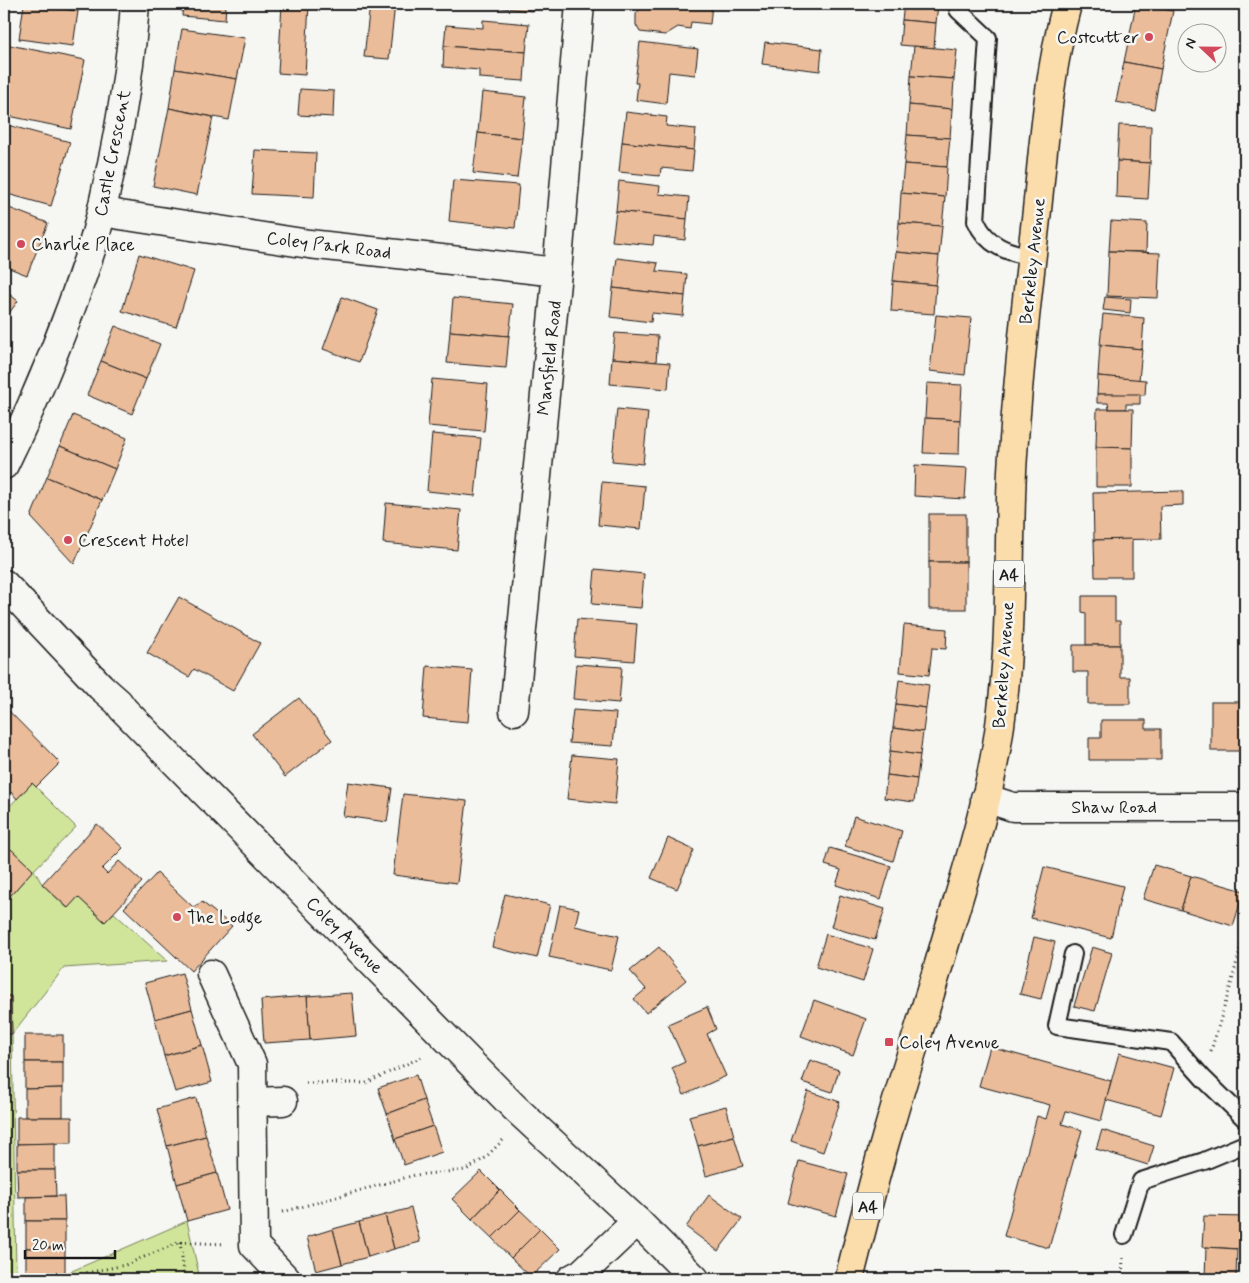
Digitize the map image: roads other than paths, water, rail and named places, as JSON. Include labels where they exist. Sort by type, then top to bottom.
[{"type":"main road","name":"Berkeley Avenue","points":[[849,1279],[887,1132],[947,938],[994,760],[1000,722],[1008,617],[1012,470],[1032,257],[1050,96],[1067,4]]},
{"type":"street","name":"Castle Crescent","points":[[4,465],[71,307],[102,211],[119,127],[132,44],[134,4]]},
{"type":"street","name":"Mansfield Road","points":[[514,711],[557,272],[580,4]]},
{"type":"street","name":"Coley Park Road","points":[[102,211],[309,244],[557,272]]},
{"type":"street","name":"Coley Avenue","points":[[4,584],[101,687],[118,702],[525,1118],[637,1221],[695,1279]]},
{"type":"street","name":"Shaw Road","points":[[985,798],[1013,807],[1245,807]]},
{"type":"street","points":[[212,974],[252,1064],[254,1245],[286,1279]]},
{"type":"street","points":[[252,1102],[283,1101]]},
{"type":"street","points":[[571,1279],[582,1273],[637,1221]]},
{"type":"lane","points":[[958,10],[988,38],[976,221],[981,231],[992,242],[1009,252],[1032,257]]},
{"type":"lane","points":[[1073,954],[1057,1026],[1171,1042],[1203,1078],[1245,1120]]},
{"type":"lane","points":[[1124,1235],[1141,1181],[1204,1161],[1245,1144]]},
{"type":"place","name":"Costcutter","points":[[1149,37]]},
{"type":"place","name":"Charlie Place","points":[[21,244]]},
{"type":"place","name":"Crescent Hotel","points":[[68,540]]},
{"type":"place","name":"The Lodge","points":[[177,917]]},
{"type":"place","name":"Coley Avenue","points":[[889,1042]]}]
